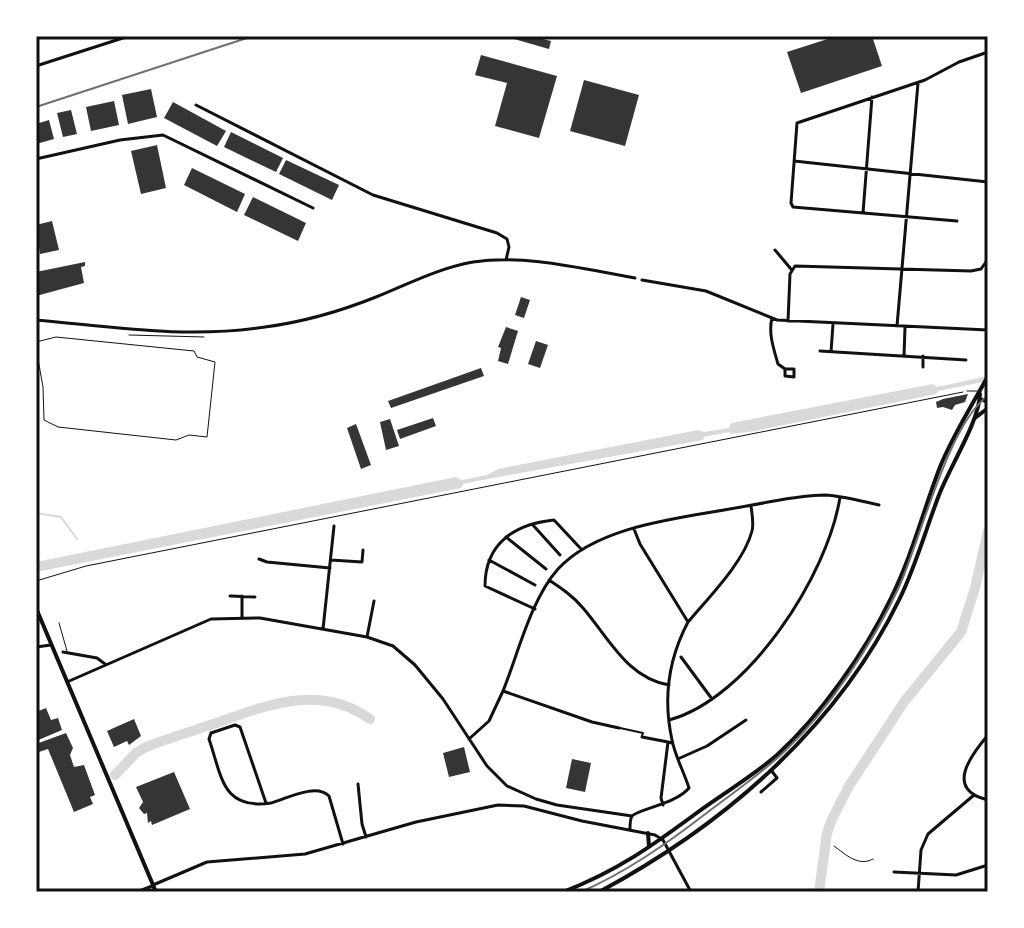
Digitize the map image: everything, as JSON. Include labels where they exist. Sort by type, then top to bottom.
[{"type":"main road","points":[[599,892],[669,852],[737,802],[809,734],[831,705],[891,616],[946,477],[974,420],[988,376]]},
{"type":"main road","points":[[980,394],[988,400]]},
{"type":"main road","points":[[563,892],[618,868],[649,850],[778,754],[815,713],[878,622],[901,578],[937,474],[970,404],[980,394]]},
{"type":"main road","points":[[974,420],[988,408]]},
{"type":"main road","points":[[36,608],[156,892]]},
{"type":"main road","points":[[648,833],[651,841],[649,850]]},
{"type":"street","points":[[36,66],[129,36]]},
{"type":"street","points":[[957,221],[791,206],[798,122],[918,82],[988,52]]},
{"type":"street","points":[[897,326],[918,82]]},
{"type":"street","points":[[863,213],[872,97]]},
{"type":"street","points":[[196,105],[373,195],[497,233],[507,239],[506,260]]},
{"type":"street","points":[[36,159],[120,140],[163,135],[313,208]]},
{"type":"street","points":[[794,161],[988,182]]},
{"type":"street","points":[[775,250],[791,269],[788,321]]},
{"type":"street","points":[[791,269],[800,265],[971,271],[981,269],[988,259]]},
{"type":"street","points":[[36,320],[159,333],[268,327],[344,308],[452,267],[506,260],[635,278]]},
{"type":"street","points":[[642,280],[706,291],[772,318],[788,321],[988,330]]},
{"type":"street","points":[[772,318],[770,326],[775,354],[778,364],[785,369]]},
{"type":"street","points":[[831,352],[833,323]]},
{"type":"street","points":[[904,356],[905,326]]},
{"type":"street","points":[[820,351],[966,360]]},
{"type":"street","points":[[923,356],[923,367]]},
{"type":"street","points":[[469,739],[489,721],[549,580],[582,550],[634,529],[796,497],[840,497],[879,505]]},
{"type":"street","points":[[669,720],[693,712],[712,699],[759,655],[806,588],[831,535],[840,497]]},
{"type":"street","points":[[663,805],[661,795],[670,742],[669,685],[674,653],[688,622],[730,570],[752,533],[751,506]]},
{"type":"street","points":[[535,609],[487,589],[485,583],[489,560],[506,537],[519,527],[556,521],[582,550]]},
{"type":"street","points":[[532,524],[560,555]]},
{"type":"street","points":[[323,629],[334,526]]},
{"type":"street","points":[[634,529],[688,622]]},
{"type":"street","points":[[506,537],[546,569]]},
{"type":"street","points":[[331,560],[362,562],[363,550]]},
{"type":"street","points":[[259,559],[330,568]]},
{"type":"street","points":[[489,560],[535,585]]},
{"type":"street","points":[[549,580],[583,608],[632,669],[654,683],[669,685]]},
{"type":"street","points":[[230,596],[255,597]]},
{"type":"street","points":[[242,596],[242,617]]},
{"type":"street","points":[[367,637],[374,601]]},
{"type":"street","points":[[67,682],[203,622],[242,617],[367,637],[391,645],[407,657],[437,692],[487,766],[507,786],[536,799],[571,808],[632,816],[663,805],[688,791],[679,759],[670,742]]},
{"type":"street","points":[[36,647],[51,645]]},
{"type":"street","points":[[66,653],[97,658],[105,664]]},
{"type":"street","points":[[681,657],[712,699]]},
{"type":"street","points":[[503,691],[592,722],[670,742]]},
{"type":"street","points":[[679,759],[707,746],[746,720]]},
{"type":"street","points":[[266,803],[240,727],[235,725],[211,733],[209,739],[228,792],[245,804],[266,803],[315,790],[324,791],[329,796],[343,844]]},
{"type":"street","points":[[988,735],[969,757],[965,767],[967,785],[974,795],[988,800]]},
{"type":"street","points":[[761,792],[777,778],[771,770]]},
{"type":"street","points":[[358,784],[366,837]]},
{"type":"street","points":[[918,892],[921,850],[928,834],[974,795]]},
{"type":"street","points":[[137,892],[216,860],[297,855],[416,822],[498,805],[524,806],[648,833],[663,840],[691,892]]},
{"type":"street","points":[[568,817],[571,808]]},
{"type":"street","points":[[630,829],[632,816]]},
{"type":"street","points":[[894,872],[956,875],[988,865]]},
{"type":"lane","points":[[36,342],[56,337],[194,351],[197,357],[215,362],[207,437],[189,435],[176,440],[58,427],[44,420],[43,387],[36,348]]},
{"type":"lane","points":[[967,391],[980,394]]},
{"type":"lane","points":[[59,623],[66,653]]},
{"type":"path","points":[[36,581],[86,566],[483,486],[844,418],[967,391]]},
{"type":"path","points":[[834,846],[857,861],[873,859]]},
{"type":"shaded area","points":[[988,376],[988,381],[938,391],[936,394],[755,431],[729,432],[704,437],[703,440],[488,479],[463,484],[461,488],[36,572],[36,562],[456,477],[462,480],[487,475],[498,469],[698,430],[729,428],[731,423]]},
{"type":"building","points":[[504,36],[531,36],[551,41],[549,49]]},
{"type":"building","points":[[837,36],[872,36],[882,66],[801,93],[787,52]]},
{"type":"building","points":[[481,55],[557,76],[539,138],[495,126],[507,83],[475,75]]},
{"type":"building","points":[[584,80],[639,95],[625,146],[570,131]]},
{"type":"building","points":[[151,89],[157,117],[128,124],[122,95]]},
{"type":"building","points":[[114,101],[119,125],[91,131],[86,107]]},
{"type":"building","points":[[173,102],[226,131],[217,146],[164,118]]},
{"type":"building","points":[[71,110],[77,134],[63,137],[57,113]]},
{"type":"building","points":[[49,120],[54,139],[36,144],[36,124]]},
{"type":"building","points":[[231,132],[283,158],[276,172],[224,147]]},
{"type":"building","points":[[157,145],[166,188],[141,194],[131,151]]},
{"type":"building","points":[[286,160],[339,185],[332,200],[279,174]]},
{"type":"building","points":[[192,168],[245,194],[237,212],[184,185]]},
{"type":"building","points":[[253,197],[306,223],[298,241],[244,215]]},
{"type":"building","points":[[52,221],[59,250],[40,254],[36,225]]},
{"type":"building","points":[[85,262],[85,266],[81,267],[84,283],[36,296],[36,272]]},
{"type":"building","points":[[521,297],[530,300],[524,318],[515,315]]},
{"type":"building","points":[[506,327],[518,331],[508,364],[498,361],[501,348],[498,347]]},
{"type":"building","points":[[536,341],[548,345],[540,368],[528,364]]},
{"type":"building","points":[[481,368],[484,376],[391,408],[388,401]]},
{"type":"building","points":[[968,394],[965,402],[955,405],[952,410],[937,408],[936,402]]},
{"type":"building","points":[[433,418],[436,426],[400,439],[397,430]]},
{"type":"building","points":[[390,419],[399,446],[386,450],[380,422]]},
{"type":"building","points":[[356,424],[371,465],[361,469],[347,428]]},
{"type":"building","points":[[46,708],[51,720],[58,718],[62,730],[36,741],[36,718],[39,717],[36,712]]},
{"type":"building","points":[[134,719],[141,736],[129,745],[127,741],[114,747],[107,731]]},
{"type":"building","points":[[66,733],[73,748],[70,755],[74,767],[84,765],[95,795],[90,797],[93,804],[74,812],[48,749],[36,753],[36,744]]},
{"type":"building","points":[[464,747],[470,772],[449,777],[443,753]]},
{"type":"building","points":[[572,759],[591,763],[585,792],[566,788]]},
{"type":"building","points":[[174,772],[190,809],[152,825],[151,821],[148,823],[147,813],[144,814],[139,808],[143,802],[136,787]]},
{"type":"waterway","points":[[36,513],[61,517],[77,539]]},
{"type":"waterway","points":[[819,892],[827,833],[832,819],[849,786],[904,702],[961,632],[988,531]]},
{"type":"waterway","points":[[115,775],[146,747],[274,704],[313,700],[332,702],[370,719]]},
{"type":"tram line","points":[[581,892],[660,847],[756,776],[818,715],[849,674],[888,608],[907,567],[948,456],[974,410],[988,396]]},
{"type":"railway","points":[[36,107],[253,36]]}]
